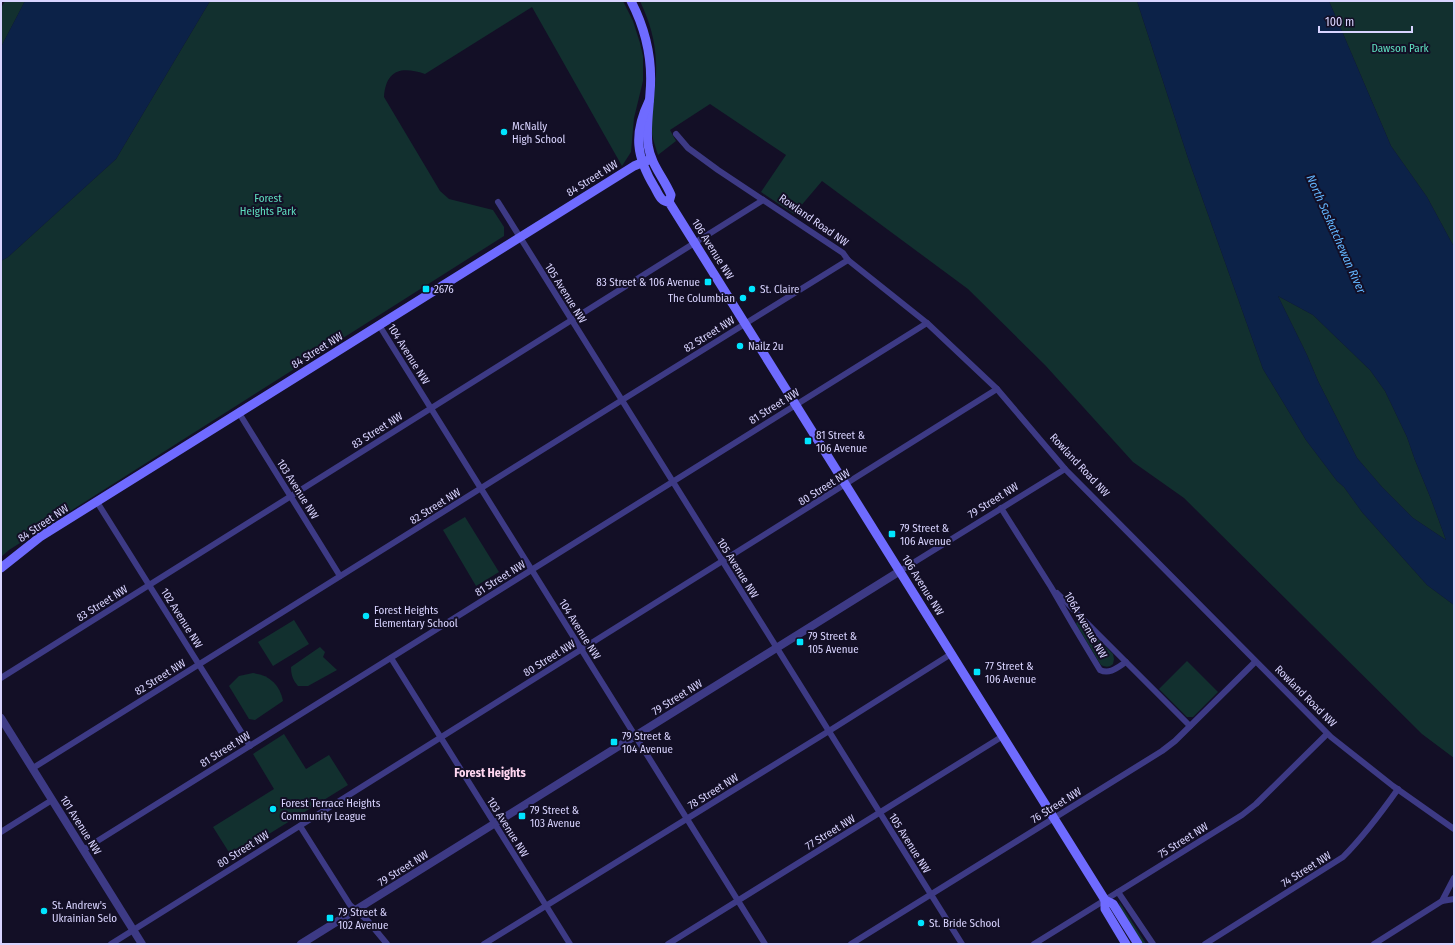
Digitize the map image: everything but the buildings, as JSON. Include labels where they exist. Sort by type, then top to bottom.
[{"type":"main road","points":[[631,1],[643,27],[650,55],[651,71],[647,125],[648,145],[651,159]]},
{"type":"main road","points":[[641,162],[639,145],[640,129],[643,114],[649,101]]},
{"type":"main road","name":"84 Street NW","points":[[1,568],[40,537],[641,162],[651,159]]},
{"type":"main road","name":"106 Avenue NW","points":[[651,159],[670,192],[671,198],[669,202]]},
{"type":"main road","name":"106 Avenue NW","points":[[641,162],[662,200],[669,202],[695,243],[1105,900],[1113,904],[1138,944]]},
{"type":"main road","name":"106 Avenue NW","points":[[1105,900],[1105,909],[1126,944]]},
{"type":"street","name":"Rowland Road NW","points":[[676,134],[688,148],[712,166],[843,253],[848,260],[927,323],[997,389],[1065,469],[1327,734],[1398,789],[1454,828]]},
{"type":"street","name":"83 Street NW","points":[[1,678],[763,200]]},
{"type":"street","name":"105 Avenue NW","points":[[498,202],[519,238],[962,944]]},
{"type":"street","name":"82 Street NW","points":[[33,768],[848,260]]},
{"type":"street","name":"81 Street NW","points":[[83,850],[927,323]]},
{"type":"street","name":"104 Avenue NW","points":[[379,325],[765,944]]},
{"type":"street","name":"80 Street NW","points":[[111,944],[997,389]]},
{"type":"street","name":"103 Avenue NW","points":[[239,412],[340,576]]},
{"type":"street","name":"79 Street NW","points":[[302,944],[1065,469]]},
{"type":"street","name":"102 Avenue NW","points":[[97,502],[250,746]]},
{"type":"street","name":"106A Avenue NW","points":[[1001,508],[1052,587],[1100,670],[1111,672],[1126,662]]},
{"type":"street","name":"106A Avenue NW","points":[[1052,587],[1190,726]]},
{"type":"street","name":"78 Street NW","points":[[484,944],[951,654]]},
{"type":"street","name":"103 Avenue NW","points":[[391,658],[570,944]]},
{"type":"street","name":"76 Street NW","points":[[851,944],[1162,751],[1175,741],[1255,662]]},
{"type":"street","name":"101 Avenue NW","points":[[1,718],[4,729],[33,768],[142,944]]},
{"type":"street","name":"75 Street NW","points":[[1034,944],[1256,804],[1327,734]]},
{"type":"street","name":"77 Street NW","points":[[668,944],[1003,736]]},
{"type":"street","name":"74 Street NW","points":[[1205,944],[1343,857],[1368,831],[1398,789]]},
{"type":"street","points":[[1,832],[52,800]]},
{"type":"street","points":[[300,826],[350,905],[368,921],[387,944]]},
{"type":"street","points":[[1442,901],[1454,878]]},
{"type":"street","points":[[1118,892],[1153,944]]},
{"type":"street","points":[[1374,944],[1442,901],[1454,899]]},
{"type":"green space","points":[[5,1],[25,1],[1,47],[1,8]]},
{"type":"green space","name":"Forest Heights Park","points":[[210,1],[623,1],[633,21],[643,56],[643,81],[634,118],[631,152],[622,166],[532,7],[425,74],[409,70],[396,72],[388,81],[385,88],[384,97],[440,191],[449,199],[493,210],[504,227],[504,236],[9,550],[1,557],[1,261],[8,257],[116,159]]},
{"type":"green space","points":[[640,1],[1137,1],[1188,158],[1263,369],[1306,440],[1362,512],[1427,585],[1454,605],[1454,758],[1422,734],[1184,498],[1133,462],[1045,365],[968,289],[822,181],[794,214],[761,192],[786,155],[710,104],[670,130],[676,141],[658,155],[652,136],[651,125],[656,79],[655,54],[651,31]]},
{"type":"green space","name":"Dawson Park","points":[[1329,1],[1454,1],[1454,247],[1427,197],[1391,146]]},
{"type":"green space","points":[[1278,296],[1313,315],[1370,370],[1385,391],[1407,437],[1446,540],[1413,518],[1382,487],[1357,458],[1318,381]]},
{"type":"green space","points":[[465,517],[499,572],[476,586],[443,530]]},
{"type":"green space","points":[[294,620],[309,644],[273,666],[258,642]]},
{"type":"green space","points":[[1080,621],[1113,654],[1113,664],[1107,667],[1101,665],[1076,624]]},
{"type":"green space","points":[[320,647],[325,652],[323,657],[337,670],[308,686],[298,686],[291,672],[291,667]]},
{"type":"green space","points":[[1187,661],[1218,692],[1193,717],[1187,717],[1159,689]]},
{"type":"green space","points":[[253,673],[264,676],[273,682],[282,695],[283,701],[255,720],[249,719],[229,686],[239,676]]},
{"type":"green space","points":[[284,734],[306,769],[329,755],[348,785],[232,857],[213,827],[274,789],[253,754]]},
{"type":"green space","points":[[1119,903],[1146,944],[1143,944],[1121,910]]},
{"type":"water","points":[[25,1],[210,1],[116,159],[8,257],[1,261],[1,47]]},
{"type":"water","name":"North Saskatchewan River","points":[[1137,1],[1329,1],[1391,146],[1427,197],[1454,247],[1454,605],[1427,585],[1362,512],[1306,440],[1263,369],[1188,158]],"holes":[[[1278,296],[1313,315],[1370,370],[1385,391],[1407,437],[1446,540],[1413,518],[1382,487],[1357,458],[1318,381]]]},
{"type":"place","name":"McNally High School","points":[[504,132]]},
{"type":"place","name":"83 Street & 106 Avenue","points":[[708,282]]},
{"type":"place","name":"2676","points":[[426,289]]},
{"type":"place","name":"St. Claire","points":[[752,289]]},
{"type":"place","name":"The Columbian","points":[[743,298]]},
{"type":"place","name":"Nailz 2u","points":[[740,346]]},
{"type":"place","name":"81 Street & 106 Avenue","points":[[808,441]]},
{"type":"place","name":"79 Street & 106 Avenue","points":[[892,534]]},
{"type":"place","name":"Forest Heights Elementary School","points":[[366,616]]},
{"type":"place","name":"79 Street & 105 Avenue","points":[[800,642]]},
{"type":"place","name":"77 Street & 106 Avenue","points":[[977,672]]},
{"type":"place","name":"79 Street & 104 Avenue","points":[[614,742]]},
{"type":"place","name":"Forest Terrace Heights Community League","points":[[273,809]]},
{"type":"place","name":"79 Street & 103 Avenue","points":[[522,816]]},
{"type":"place","name":"St. Andrew's Ukrainian Selo","points":[[44,911]]},
{"type":"place","name":"79 Street & 102 Avenue","points":[[330,918]]},
{"type":"place","name":"St. Bride School","points":[[921,923]]},
{"type":"district","name":"Forest Heights","points":[[490,773]]}]
